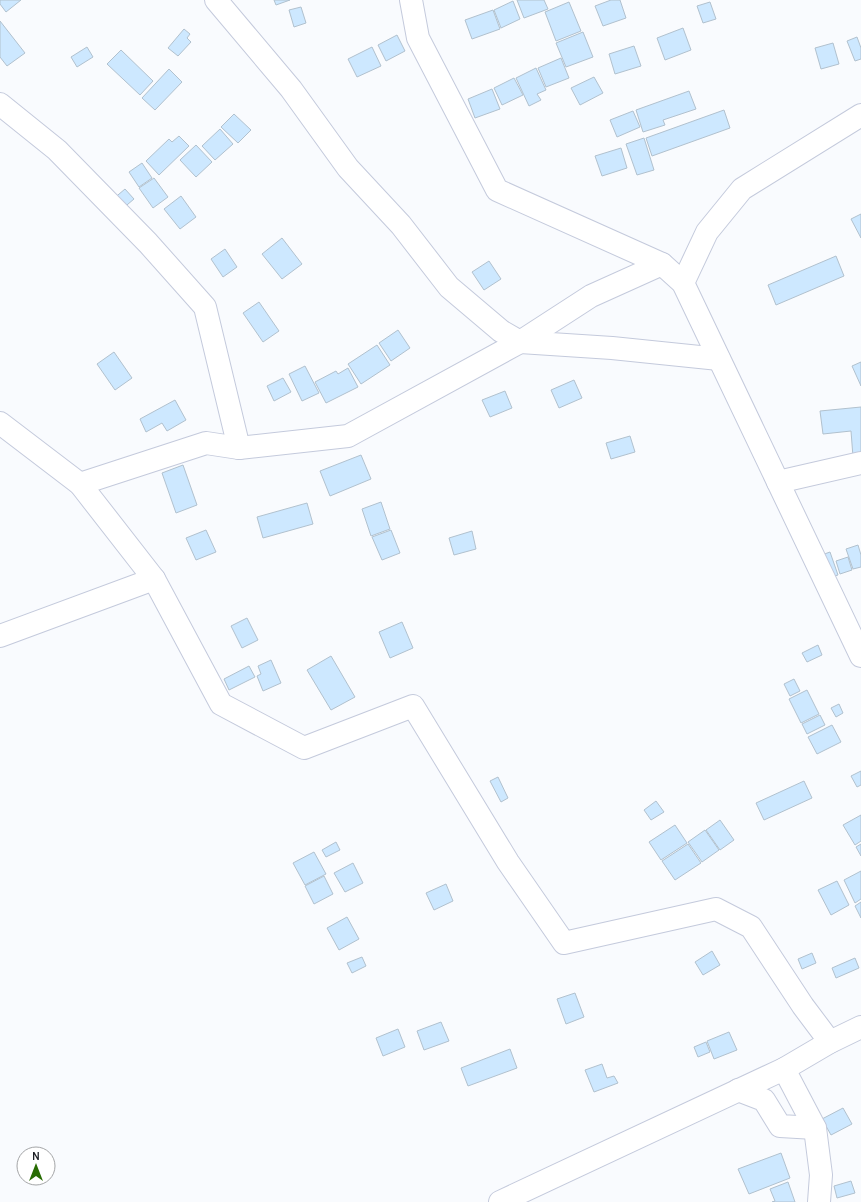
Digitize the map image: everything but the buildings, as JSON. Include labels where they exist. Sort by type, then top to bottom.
[{"type":"street","points":[[216,0],[291,89],[348,168],[401,225],[449,287],[501,331],[520,342],[612,348],[719,359]]},
{"type":"street","points":[[411,0],[418,38],[497,190],[662,264],[683,283],[778,482],[854,627],[861,656]]},
{"type":"street","points":[[0,104],[56,150],[148,243],[205,307],[239,448]]},
{"type":"street","points":[[683,283],[707,232],[742,189],[861,115]]},
{"type":"street","points":[[80,484],[206,443],[239,448],[348,436],[520,342],[591,296],[662,264]]},
{"type":"street","points":[[0,423],[80,484],[154,579],[222,704],[304,748],[413,706],[508,862],[564,943],[716,909],[751,927],[803,1006],[830,1042]]},
{"type":"street","points":[[778,482],[861,463]]},
{"type":"street","points":[[0,636],[154,579]]},
{"type":"street","points":[[500,1202],[784,1069],[830,1042],[861,1027]]},
{"type":"street","points":[[784,1069],[815,1128],[821,1175],[819,1202]]},
{"type":"street","points":[[738,1090],[764,1100],[780,1126],[815,1128]]}]
